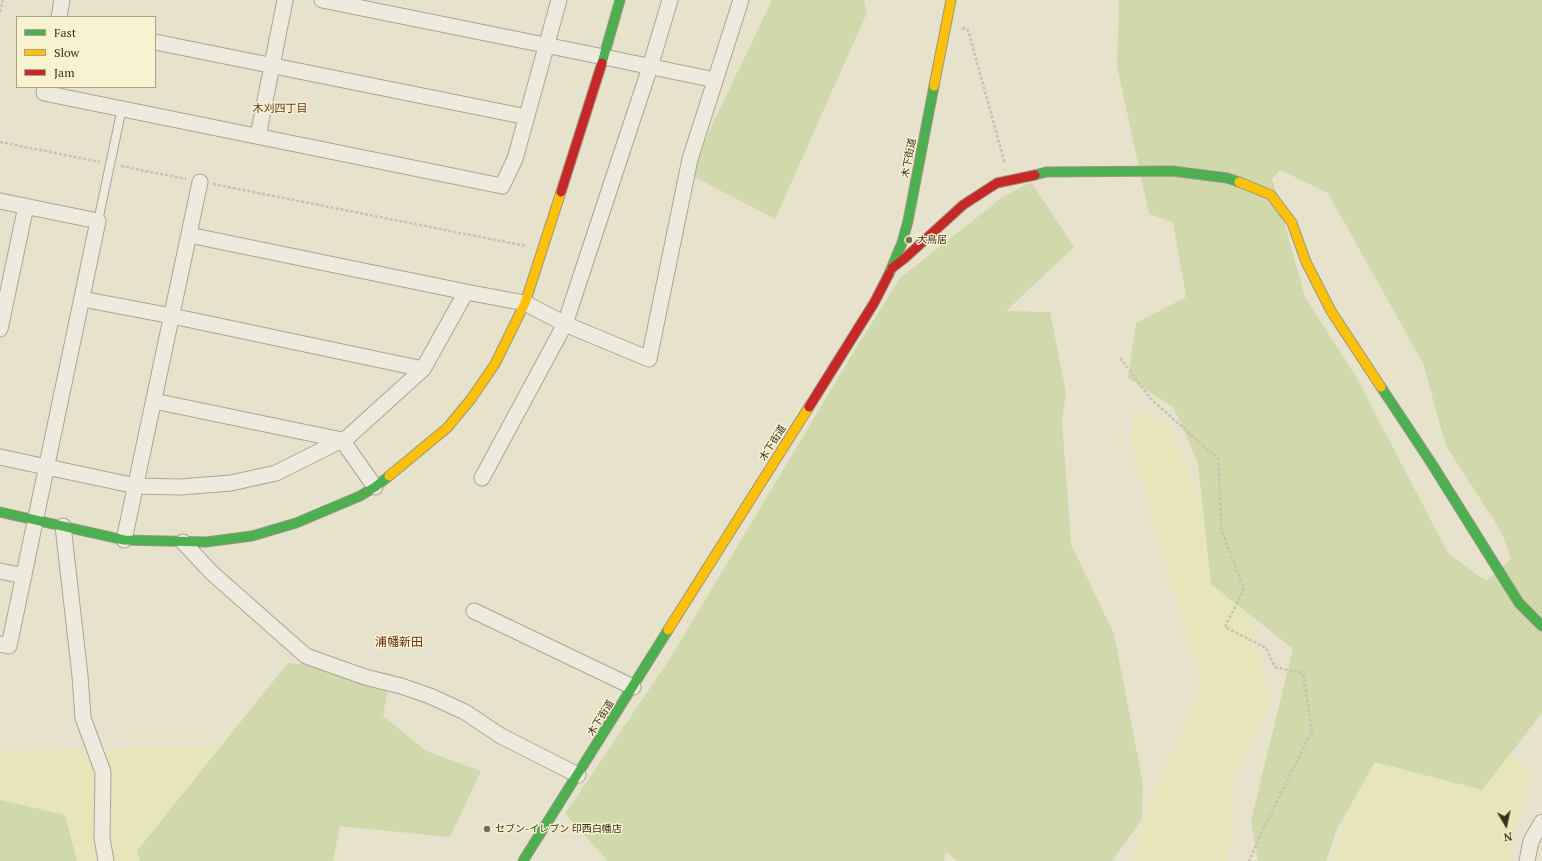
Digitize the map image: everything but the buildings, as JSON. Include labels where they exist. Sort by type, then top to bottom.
[{"type":"street","points":[[59,16],[62,0]]},
{"type":"street","points":[[258,136],[285,0]]},
{"type":"street","points":[[322,0],[715,80]]},
{"type":"street","points":[[45,88],[44,93],[502,186],[515,159],[559,0]]},
{"type":"street","points":[[0,512],[124,540],[206,542],[252,536],[296,524],[360,496],[375,487],[422,450],[442,432],[471,399],[495,364],[525,303],[604,57],[620,0]]},
{"type":"street","points":[[482,478],[565,324],[650,67],[670,0]]},
{"type":"street","points":[[189,235],[525,303],[565,324],[649,359],[690,159],[741,0]]},
{"type":"street","points":[[695,143],[703,139],[717,103],[751,0]]},
{"type":"street","name":"木下街道","points":[[523,861],[874,303],[892,268],[903,243],[908,221],[951,0]]},
{"type":"street","points":[[156,42],[526,117]]},
{"type":"street","points":[[892,268],[963,205],[997,182],[1046,172],[1172,171],[1227,178],[1271,195],[1292,223],[1306,262],[1331,311],[1430,461],[1519,603],[1542,626]]},
{"type":"street","points":[[124,540],[200,182]]},
{"type":"street","points":[[0,201],[98,221],[9,646],[0,644]]},
{"type":"street","points":[[0,329],[26,206]]},
{"type":"street","points":[[0,457],[136,486],[180,487],[231,483],[276,474],[348,437],[423,369],[466,292]]},
{"type":"street","points":[[82,299],[172,316],[423,369]]},
{"type":"street","points":[[154,401],[342,440],[375,487]]},
{"type":"street","points":[[63,526],[80,676],[83,718],[103,772],[102,838],[106,861]]},
{"type":"street","points":[[183,542],[212,573],[306,656],[365,677],[401,686],[430,696],[464,712],[501,736],[578,775]]},
{"type":"street","points":[[0,571],[24,576]]},
{"type":"street","points":[[474,611],[632,687]]},
{"type":"street","points":[[1527,861],[1531,841],[1542,822]]},
{"type":"lane","points":[[98,221],[122,108]]},
{"type":"path","points":[[0,12],[3,0]]},
{"type":"path","points":[[946,22],[968,30],[1009,180]]},
{"type":"path","points":[[0,142],[542,249]]},
{"type":"path","points":[[1120,358],[1151,399],[1218,460],[1222,532],[1244,588],[1225,627],[1266,648],[1275,667],[1303,673],[1312,731],[1267,821],[1249,861]]},
{"type":"shaded area","points":[[1135,409],[1169,425],[1216,540],[1247,610],[1271,702],[1231,784],[1233,835],[1226,861],[1132,861],[1148,809],[1203,684],[1179,610],[1130,439]]},
{"type":"shaded area","points":[[1469,715],[1532,772],[1509,861],[1331,861],[1353,802],[1356,717]]},
{"type":"shaded area","points":[[232,746],[300,830],[340,861],[0,861],[0,751]]},
{"type":"green space","points":[[772,0],[864,0],[867,13],[775,219],[689,174]]},
{"type":"green space","points":[[1119,0],[1542,0],[1542,713],[1482,790],[1375,762],[1337,829],[1326,861],[1258,861],[1251,821],[1293,649],[1211,584],[1198,463],[1174,408],[1128,378],[1136,323],[1186,297],[1173,222],[1149,214],[1117,66]],"holes":[[[1280,170],[1328,193],[1423,363],[1446,446],[1501,531],[1511,559],[1486,581],[1448,553],[1355,375],[1305,297],[1272,179]]]},
{"type":"green space","points":[[1031,182],[1074,247],[1006,311],[1050,312],[1066,393],[1062,421],[1071,544],[1114,634],[1143,784],[1142,819],[1112,861],[957,861],[946,852],[944,861],[608,861],[565,814],[669,660],[858,345],[900,278],[1003,197]]},
{"type":"green space","points":[[288,663],[391,673],[383,716],[426,751],[481,771],[450,837],[340,826],[333,861],[140,861],[137,851]]},
{"type":"green space","points":[[0,800],[65,815],[77,861],[0,861]]},
{"type":"traffic: fast","points":[[602,63],[620,0]]},
{"type":"traffic: fast","points":[[889,274],[902,243],[908,221],[934,86]]},
{"type":"traffic: fast","points":[[1035,175],[1046,172],[1172,171],[1227,178],[1239,182]]},
{"type":"traffic: fast","points":[[1381,387],[1430,461],[1519,603],[1542,626]]},
{"type":"traffic: fast","points":[[0,512],[124,540],[206,542],[252,536],[296,523],[360,496],[389,476]]},
{"type":"traffic: fast","points":[[523,861],[668,630]]},
{"type":"traffic: slow","points":[[934,86],[951,0]]},
{"type":"traffic: slow","points":[[1239,182],[1271,195],[1292,223],[1306,262],[1331,311],[1381,387]]},
{"type":"traffic: slow","points":[[389,476],[447,428],[471,399],[495,364],[525,303],[561,192]]},
{"type":"traffic: slow","points":[[668,630],[809,407]]},
{"type":"traffic: jam","points":[[561,192],[602,63]]},
{"type":"traffic: jam","points":[[892,268],[963,205],[997,183],[1035,175]]},
{"type":"traffic: jam","points":[[809,407],[874,303],[889,274]]},
{"type":"place","name":"大鳥居","points":[[909,240]]},
{"type":"place","name":"セブン-イレブン 印西白幡店","points":[[487,829]]},
{"type":"district","name":"木刈四丁目","points":[[280,109]]},
{"type":"district","name":"浦幡新田","points":[[399,643]]}]
